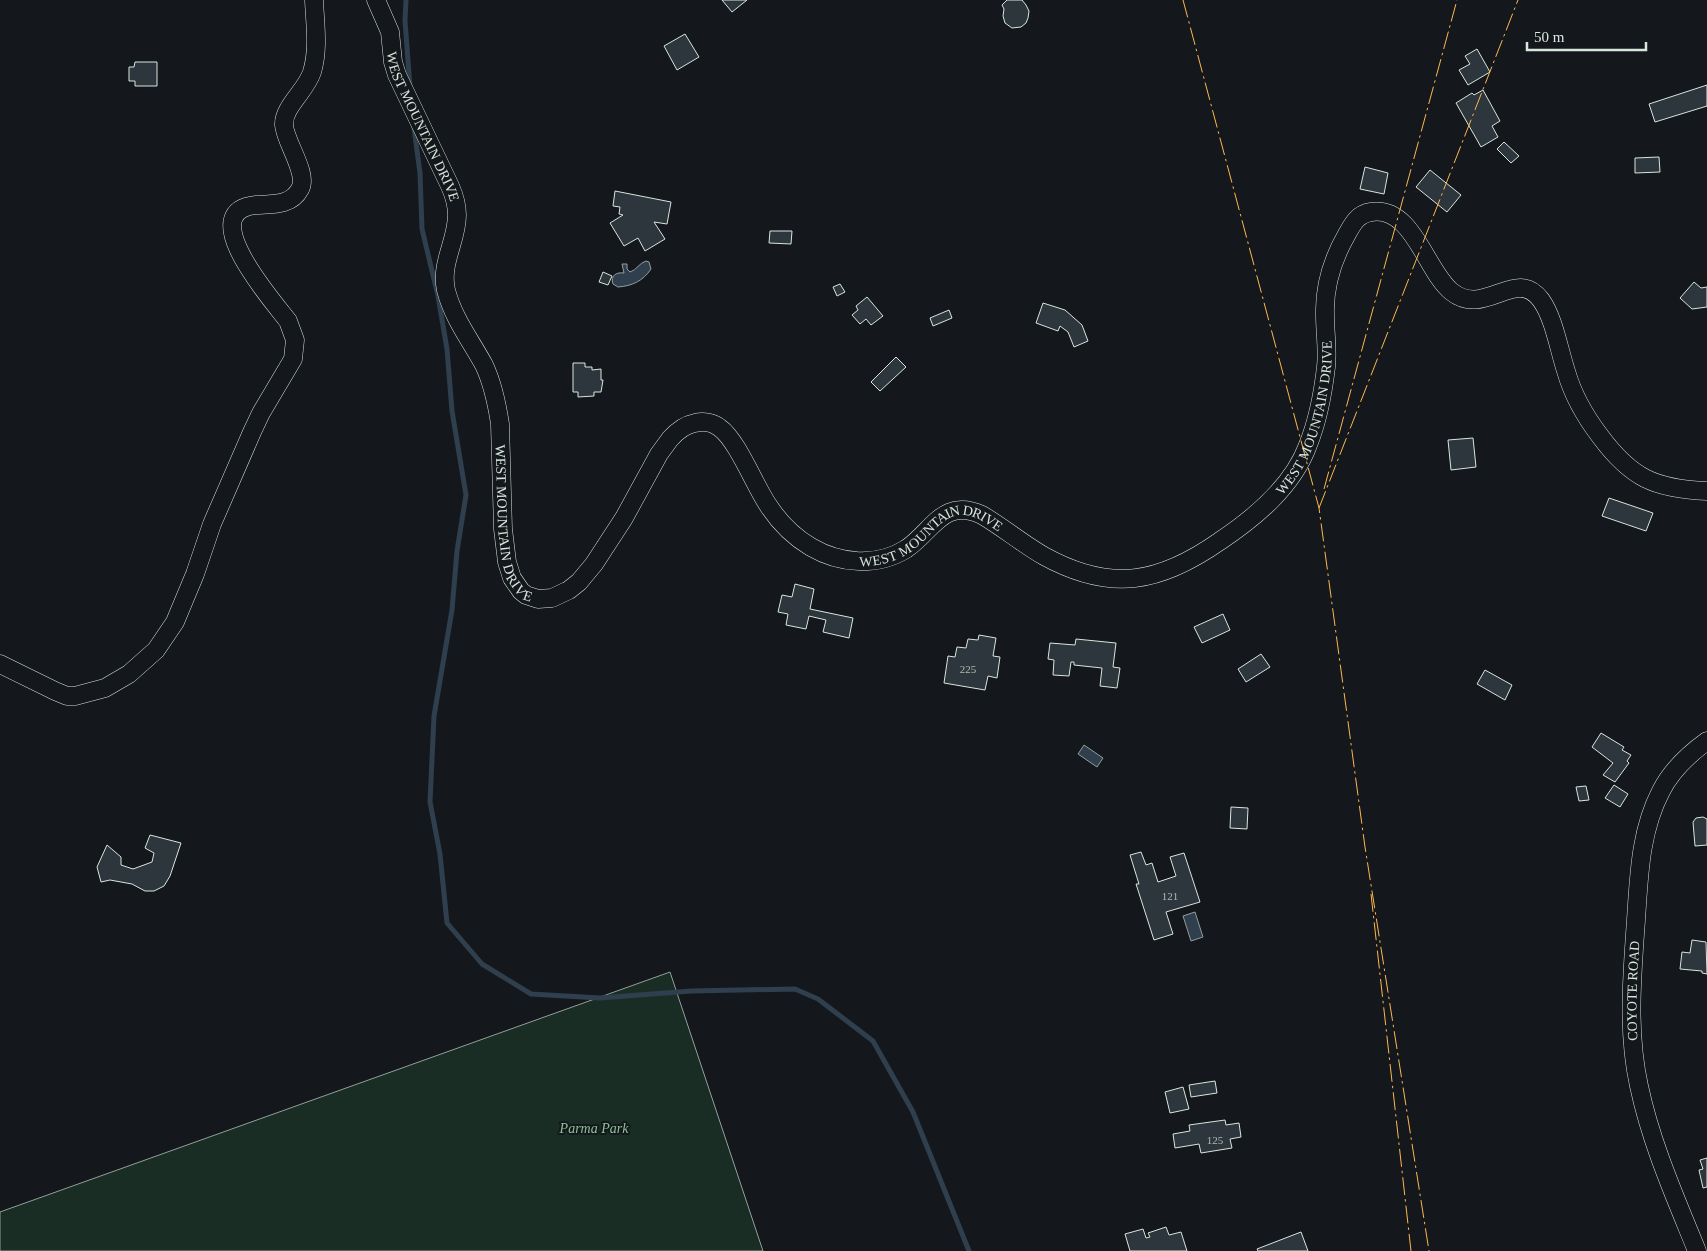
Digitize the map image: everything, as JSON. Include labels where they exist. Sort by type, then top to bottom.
[{"type":"street","points":[[0,664],[67,696],[82,696],[105,688],[128,674],[156,650],[175,622],[195,574],[212,524],[252,432],[293,359],[295,340],[293,330],[245,264],[232,229],[232,220],[236,214],[248,206],[279,204],[294,198],[302,185],[302,176],[286,137],[284,124],[288,108],[303,90],[310,78],[314,64],[314,0]]},
{"type":"street","name":"WEST MOUNTAIN DRIVE","points":[[376,0],[390,32],[393,62],[397,75],[450,186],[456,203],[456,224],[444,269],[446,291],[456,316],[485,367],[495,396],[500,424],[505,556],[516,586],[526,595],[533,598],[544,600],[552,598],[569,590],[579,582],[608,544],[664,446],[682,427],[703,422],[715,425],[726,434],[767,504],[790,531],[811,547],[833,557],[862,561],[888,557],[906,548],[941,516],[960,510],[982,515],[1042,555],[1082,573],[1104,578],[1125,579],[1153,576],[1174,568],[1212,547],[1242,526],[1274,498],[1298,466],[1308,447],[1323,388],[1326,365],[1325,299],[1330,268],[1352,224],[1359,217],[1370,212],[1384,212],[1399,219],[1410,231],[1442,283],[1456,295],[1464,299],[1476,301],[1508,289],[1520,288],[1538,296],[1547,310],[1569,382],[1578,403],[1588,420],[1618,458],[1632,471],[1648,479],[1676,488],[1707,491]]},
{"type":"street","name":"COYOTE ROAD","points":[[1696,1251],[1651,1132],[1634,1062],[1631,1016],[1638,876],[1652,810],[1661,790],[1679,765],[1689,754],[1707,741]]},
{"type":"green space","name":"Parma Park","points":[[670,972],[763,1251],[0,1251],[0,1212]]},
{"type":"water","points":[[646,261],[649,262],[651,269],[641,280],[618,287],[613,284],[613,276],[624,273],[622,264],[627,264],[627,269],[630,272]]},
{"type":"water","points":[[1084,745],[1103,758],[1097,767],[1078,754]]},
{"type":"water","points":[[1195,912],[1203,937],[1191,941],[1183,916]]},
{"type":"building","points":[[722,0],[747,0],[732,12]]},
{"type":"building","points":[[1007,0],[1022,0],[1026,5],[1029,11],[1028,18],[1021,27],[1012,28],[1005,23],[1002,5]]},
{"type":"building","points":[[685,34],[699,57],[677,70],[664,46]]},
{"type":"building","points":[[1477,49],[1490,72],[1468,85],[1459,70],[1470,64],[1465,56]]},
{"type":"building","points":[[135,62],[157,62],[157,86],[135,86],[135,81],[129,81],[129,67],[134,67]]},
{"type":"building","points":[[1707,85],[1707,106],[1655,122],[1649,104]]},
{"type":"building","points":[[1483,90],[1500,121],[1492,126],[1498,137],[1481,147],[1456,103],[1472,93],[1474,95]]},
{"type":"building","points":[[1504,142],[1519,156],[1511,163],[1497,149]]},
{"type":"building","points":[[1659,157],[1660,172],[1635,173],[1635,158]]},
{"type":"building","points":[[1365,167],[1388,173],[1384,194],[1360,189]]},
{"type":"building","points":[[1430,170],[1461,195],[1447,212],[1416,187]]},
{"type":"building","points":[[615,191],[671,202],[667,224],[654,222],[665,239],[645,251],[638,238],[624,246],[610,223],[623,215],[619,214],[620,207],[613,206]]},
{"type":"building","points":[[770,231],[792,231],[791,244],[769,243]]},
{"type":"building","points":[[603,272],[612,276],[608,285],[599,282]]},
{"type":"building","points":[[1694,282],[1701,288],[1707,287],[1707,307],[1692,309],[1680,298]]},
{"type":"building","points":[[840,284],[845,292],[837,296],[833,287]]},
{"type":"building","points":[[867,297],[883,316],[871,325],[866,319],[860,324],[852,315],[858,310],[856,306]]},
{"type":"building","points":[[1043,303],[1065,310],[1082,325],[1088,341],[1074,347],[1068,332],[1060,326],[1058,331],[1036,323]]},
{"type":"building","points":[[949,310],[952,318],[933,326],[930,318]]},
{"type":"building","points":[[896,357],[906,367],[880,391],[871,382]]},
{"type":"building","points":[[573,363],[585,363],[585,367],[592,367],[592,370],[601,369],[601,380],[603,380],[601,392],[594,392],[594,396],[578,397],[578,392],[573,392]]},
{"type":"building","points":[[1473,438],[1476,467],[1451,470],[1448,440]]},
{"type":"building","points":[[1609,498],[1653,513],[1646,531],[1602,516]]},
{"type":"building","points":[[795,584],[814,589],[810,609],[853,618],[849,638],[823,632],[826,620],[809,616],[806,629],[786,625],[788,614],[778,612],[782,595],[792,597]]},
{"type":"building","points":[[1223,614],[1230,630],[1202,643],[1194,627]]},
{"type":"building","points":[[979,635],[996,638],[993,656],[1000,657],[997,678],[988,676],[985,690],[944,683],[948,656],[955,657],[957,647],[966,648],[968,639],[978,640]]},
{"type":"building","points":[[1076,639],[1116,643],[1113,667],[1120,668],[1117,688],[1100,686],[1102,668],[1074,665],[1074,662],[1071,662],[1069,676],[1053,675],[1054,660],[1048,659],[1050,643],[1075,645]]},
{"type":"building","points":[[1261,654],[1270,667],[1246,682],[1238,669]]},
{"type":"building","points":[[1485,670],[1512,685],[1505,700],[1477,684]]},
{"type":"building","points":[[1601,733],[1624,747],[1622,750],[1631,755],[1627,761],[1629,763],[1615,782],[1603,775],[1613,763],[1592,747]]},
{"type":"building","points":[[1614,785],[1628,794],[1620,807],[1605,798]]},
{"type":"building","points":[[1586,786],[1589,800],[1579,801],[1576,787]]},
{"type":"building","points":[[1231,807],[1248,808],[1247,829],[1230,828]]},
{"type":"building","points":[[1703,817],[1707,819],[1707,845],[1695,846],[1693,822],[1696,818]]},
{"type":"building","points":[[150,835],[181,843],[170,876],[164,886],[154,891],[145,891],[132,884],[110,880],[101,882],[97,867],[107,845],[121,857],[121,865],[133,869],[152,862],[154,853],[145,848]]},
{"type":"building","points":[[1141,852],[1146,865],[1152,863],[1158,882],[1176,876],[1170,857],[1184,853],[1200,902],[1166,912],[1173,934],[1154,940],[1136,884],[1139,884],[1130,855]]},
{"type":"building","points":[[1692,940],[1706,942],[1707,974],[1702,973],[1702,971],[1680,969],[1682,952],[1690,953]]},
{"type":"building","points":[[1215,1081],[1217,1093],[1191,1097],[1189,1085]]},
{"type":"building","points":[[1183,1087],[1189,1109],[1170,1113],[1165,1092]]},
{"type":"building","points":[[1225,1120],[1226,1125],[1239,1123],[1241,1137],[1230,1139],[1232,1148],[1201,1153],[1199,1144],[1175,1148],[1173,1134],[1190,1131],[1189,1125]]},
{"type":"building","points":[[1707,1158],[1707,1187],[1703,1188],[1699,1170],[1703,1169],[1700,1160]]},
{"type":"building","points":[[1166,1227],[1169,1235],[1181,1232],[1187,1251],[1130,1251],[1125,1234],[1143,1229],[1146,1238],[1150,1237],[1148,1233]]},
{"type":"building","points":[[1301,1232],[1308,1251],[1258,1251],[1257,1249]]},
{"type":"waterway","points":[[406,0],[405,21],[410,87]]},
{"type":"waterway","points":[[414,128],[420,173],[422,229],[438,296],[447,349],[452,411],[466,495],[457,551],[452,610],[434,716],[430,802],[440,854],[447,923],[482,964],[531,994],[600,998],[691,991],[795,989],[818,999],[873,1041],[913,1112],[969,1251]]},
{"type":"power","points":[[1183,0],[1319,508],[1365,847],[1429,1251]]},
{"type":"power","points":[[1324,489],[1457,0]]},
{"type":"power","points":[[1319,508],[1518,0]]},
{"type":"power","points":[[1371,894],[1411,1251]]}]
